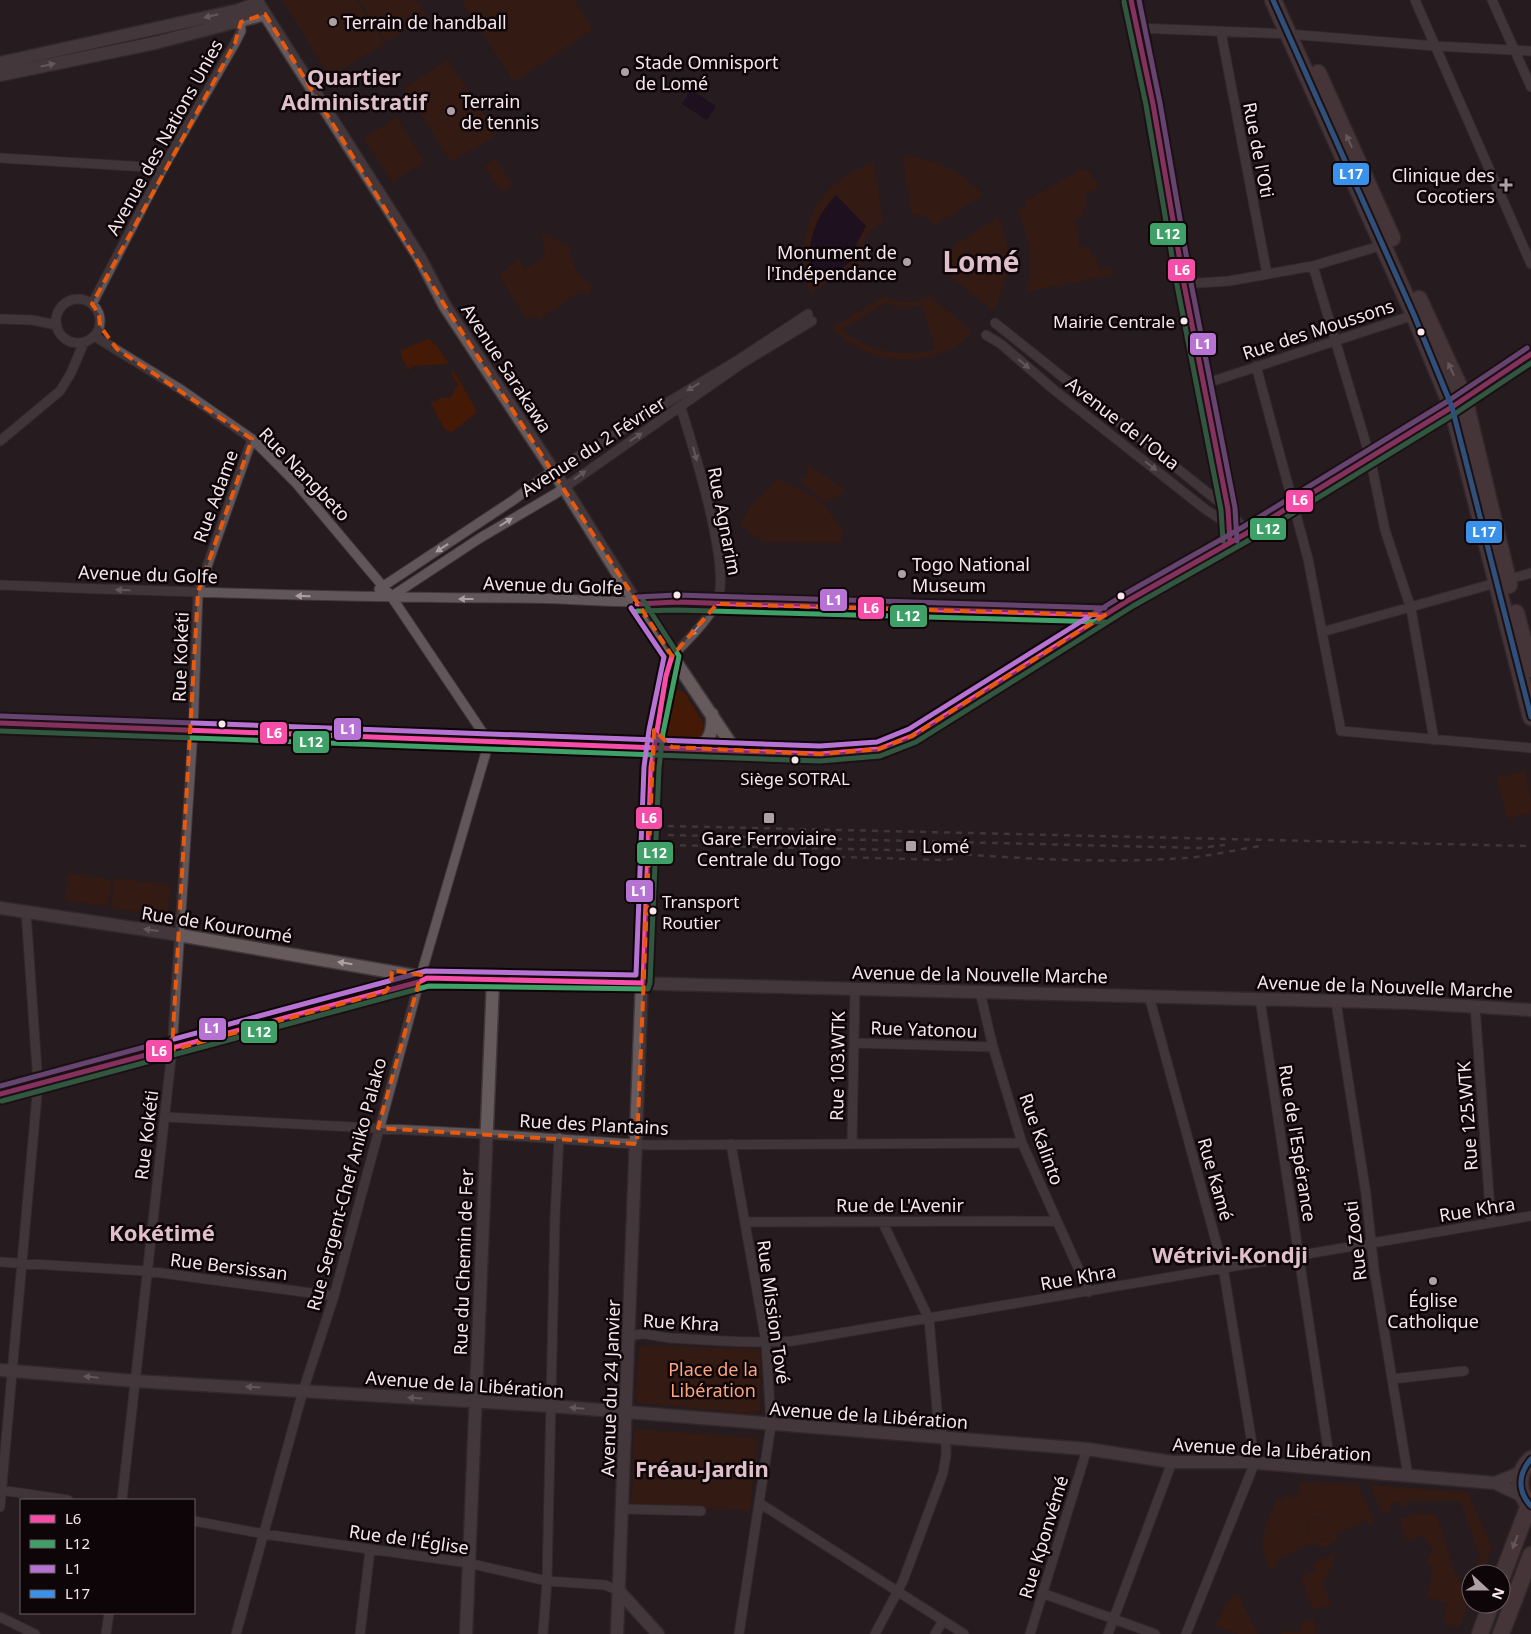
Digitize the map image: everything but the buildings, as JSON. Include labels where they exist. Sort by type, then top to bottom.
[{"type":"highway","points":[[1273,0],[1342,124],[1458,402],[1503,581],[1531,717]]},
{"type":"highway","points":[[1285,0],[1294,35],[1383,246],[1414,315],[1458,402]]},
{"type":"highway","points":[[1458,402],[1531,354]]},
{"type":"highway","points":[[1503,581],[1531,669]]},
{"type":"highway","points":[[1506,1564],[1528,1502],[1520,1480],[1526,1465]]},
{"type":"highway","points":[[1501,1634],[1531,1555]]},
{"type":"highway","points":[[1480,1634],[1488,1614]]},
{"type":"street","points":[[1131,0],[1153,104],[1184,284],[1228,509],[1230,541]]},
{"type":"street","points":[[1415,0],[1531,264]]},
{"type":"street","points":[[1492,0],[1531,87]]},
{"type":"street","points":[[2,69],[240,16],[260,6]]},
{"type":"street","name":"Avenue Sarakawa","points":[[260,6],[420,258],[450,314],[564,486],[637,604],[712,713],[735,750]]},
{"type":"street","name":"Avenue des Nations Unies","points":[[89,302],[105,278],[163,168],[235,43],[240,31],[240,16]]},
{"type":"street","points":[[1136,28],[1294,35],[1435,46],[1531,50]]},
{"type":"street","name":"Rue de l'Oti","points":[[1220,32],[1267,274]]},
{"type":"street","points":[[0,158],[163,168]]},
{"type":"street","points":[[1184,284],[1229,281],[1313,266],[1383,246]]},
{"type":"street","points":[[1313,266],[1370,457],[1385,530],[1411,609],[1434,740]]},
{"type":"street","points":[[68,301],[89,302],[99,314],[100,326],[94,336],[84,342],[72,342],[62,336],[57,325],[57,315],[68,301]]},
{"type":"street","points":[[32,320],[57,315]]},
{"type":"street","name":"Rue des Moussons","points":[[1204,384],[1256,366],[1337,342],[1414,315]]},
{"type":"street","name":"Avenue du 2 Février","points":[[370,596],[386,583],[473,528],[554,472],[810,318],[741,364],[681,408],[564,486],[391,596]]},
{"type":"street","points":[[0,319],[32,320],[57,325]]},
{"type":"street","name":"Avenue de l'Oua","points":[[995,323],[1228,509]]},
{"type":"street","name":"Rue Nangbeto","points":[[100,326],[117,349]]},
{"type":"street","name":"Avenue de l'Oua","points":[[986,335],[1001,344],[1053,389],[1198,503],[1228,524]]},
{"type":"street","name":"Rue Nangbeto","points":[[94,336],[180,389],[252,439],[296,483],[386,583],[391,596],[489,742]]},
{"type":"street","points":[[71,373],[72,342]]},
{"type":"street","points":[[0,441],[60,391],[71,373],[84,342]]},
{"type":"street","points":[[1256,366],[1294,504],[1341,731],[1531,748]]},
{"type":"street","points":[[0,724],[652,749],[672,747],[820,754],[867,751],[890,746],[927,727],[1105,615],[1230,541],[1247,533],[1458,402]]},
{"type":"street","name":"Rue Agnarim","points":[[681,408],[694,449],[713,526],[722,582],[717,604]]},
{"type":"street","name":"Rue Adame","points":[[198,592],[252,439]]},
{"type":"street","points":[[530,490],[538,502]]},
{"type":"street","points":[[1228,509],[1247,533]]},
{"type":"street","points":[[473,528],[480,538]]},
{"type":"street","points":[[1322,632],[1411,609],[1531,573]]},
{"type":"street","name":"Avenue du Golfe","points":[[0,585],[461,599],[520,598],[637,604],[717,604],[1105,615]]},
{"type":"street","name":"Rue Kokéti","points":[[122,1499],[172,1050],[193,730],[198,592]]},
{"type":"street","points":[[643,983],[652,749],[667,666],[672,656],[717,604]]},
{"type":"street","points":[[664,690],[674,685],[693,687]]},
{"type":"street","points":[[695,748],[704,745],[710,738],[712,713]]},
{"type":"street","points":[[655,730],[672,747]]},
{"type":"street","name":"Rue Sergent-Chef Aniko Palako","points":[[236,1634],[303,1391],[334,1296],[378,1128],[489,742]]},
{"type":"street","name":"Rue de Kouroumé","points":[[0,908],[380,968],[422,978]]},
{"type":"street","points":[[0,1507],[6,1371],[23,1265],[38,1084],[26,912]]},
{"type":"street","points":[[380,968],[389,974],[392,980],[385,992]]},
{"type":"street","points":[[0,1094],[172,1050],[385,992],[422,978]]},
{"type":"street","name":"Avenue de la Nouvelle Marche","points":[[422,978],[1260,999],[1475,1006],[1531,1010]]},
{"type":"street","name":"Rue du Chemin de Fer","points":[[466,1634],[485,1134],[493,981]]},
{"type":"street","name":"Avenue du 24 Janvier","points":[[617,1634],[643,983]]},
{"type":"street","name":"Rue 103.WTK","points":[[852,1143],[855,989]]},
{"type":"street","name":"Rue Kalinto","points":[[980,992],[993,1047],[1022,1143],[1089,1292]]},
{"type":"street","name":"Rue Kamé","points":[[1149,996],[1224,1267],[1255,1462]]},
{"type":"street","name":"Rue de l'Espérance","points":[[1260,999],[1331,1469]]},
{"type":"street","name":"Rue Zooti","points":[[1336,1002],[1408,1476]]},
{"type":"street","name":"Rue 125.WTK","points":[[1475,1006],[1491,1223]]},
{"type":"street","name":"Rue Yatonou","points":[[854,1043],[993,1047]]},
{"type":"street","name":"Rue des Plantains","points":[[165,1117],[559,1138],[637,1144],[1022,1143]]},
{"type":"street","points":[[542,1634],[547,1581],[555,1217],[559,1138]]},
{"type":"street","name":"Rue Mission Tové","points":[[732,1144],[766,1342],[771,1426],[761,1504],[739,1634]]},
{"type":"street","name":"Rue Khra","points":[[629,1337],[641,1332],[660,1337],[766,1342],[794,1341],[1531,1216]]},
{"type":"street","points":[[875,1634],[898,1592],[942,1473],[946,1456],[944,1437],[938,1421],[929,1318],[882,1221]]},
{"type":"street","name":"Rue de L'Avenir","points":[[745,1222],[1056,1221]]},
{"type":"street","name":"Rue Bersissan","points":[[0,1262],[146,1272],[334,1296]]},
{"type":"street","name":"Avenue de la Libération","points":[[6,1371],[135,1381],[552,1406],[771,1426],[944,1437],[1087,1449],[1172,1462],[1255,1462],[1495,1483]]},
{"type":"street","points":[[1392,1379],[1464,1371]]},
{"type":"street","name":"Rue Kponvémé","points":[[1030,1634],[1087,1449]]},
{"type":"street","points":[[1108,1634],[1172,1462]]},
{"type":"street","points":[[1186,1634],[1255,1462]]},
{"type":"street","points":[[1526,1465],[1495,1483],[1528,1502]]},
{"type":"street","points":[[1,1490],[61,1499]]},
{"type":"street","points":[[761,1504],[964,1634]]},
{"type":"street","points":[[623,1508],[701,1511]]},
{"type":"street","name":"Rue de l'Église","points":[[195,1521],[264,1534],[468,1563],[547,1581],[605,1585],[619,1591]]},
{"type":"street","points":[[360,1634],[370,1550]]},
{"type":"street","points":[[619,1591],[658,1634]]},
{"type":"street","points":[[1042,1593],[1113,1621],[1155,1634]]},
{"type":"street","points":[[106,1634],[109,1614]]},
{"type":"street","points":[[0,1617],[35,1634]]},
{"type":"street","points":[[935,1634],[943,1621]]},
{"type":"highlighted area","points":[[265,14],[445,306],[672,656],[717,604],[1105,615],[912,736],[879,749],[820,754],[672,747],[654,730],[637,1144],[378,1128],[421,975],[392,970],[391,984],[385,992],[172,1050],[198,592],[252,439],[117,349],[100,326],[99,314],[92,304],[235,43],[241,22]]},
{"type":"green space","name":"Terrain de handball","points":[[282,0],[356,0],[385,43],[330,77]]},
{"type":"green space","points":[[359,0],[416,0],[427,15],[386,42]]},
{"type":"green space","points":[[461,0],[574,0],[593,29],[514,82]]},
{"type":"green space","name":"Terrain de tennis","points":[[448,60],[497,135],[451,162],[404,88]]},
{"type":"green space","points":[[397,117],[424,162],[392,182],[364,138]]},
{"type":"green space","points":[[902,156],[925,159],[947,167],[966,179],[983,195],[935,225],[925,216],[912,215]]},
{"type":"green space","points":[[496,159],[513,185],[501,192],[484,166]]},
{"type":"green space","points":[[874,162],[883,221],[866,238],[861,262],[810,293],[805,272],[804,251],[806,231],[813,213],[823,197],[836,183],[854,171]]},
{"type":"green space","points":[[1082,169],[1090,172],[1099,188],[1085,194],[1087,208],[1083,209],[1084,217],[1075,219],[1080,247],[1089,246],[1091,255],[1096,254],[1099,270],[1112,267],[1113,275],[1026,292],[1030,271],[1030,251],[1018,210],[1025,206],[1024,202]]},
{"type":"green space","points":[[998,217],[1006,241],[1008,264],[1003,287],[993,310],[948,275],[952,266],[951,248]]},
{"type":"green space","points":[[542,233],[570,247],[576,269],[582,278],[592,284],[590,295],[579,292],[538,320],[535,315],[527,320],[499,275],[519,259],[524,269],[545,258]]},
{"type":"green space","points":[[885,296],[907,302],[930,296],[973,332],[961,343],[947,351],[916,359],[899,359],[883,357],[868,352],[850,343],[831,328]],"holes":[[[885,303],[904,309],[922,305],[935,349],[910,353],[886,351],[864,344],[842,330]]]},
{"type":"green space","points":[[428,339],[436,345],[449,364],[412,366],[410,371],[401,357],[401,350]]},
{"type":"green space","points":[[453,370],[476,409],[476,413],[452,432],[445,430],[430,402],[437,402],[439,398],[450,398],[458,384],[451,374]]},
{"type":"green space","points":[[808,464],[846,491],[826,502],[797,479],[805,478],[808,474]]},
{"type":"green space","points":[[778,479],[816,498],[825,506],[844,533],[841,543],[763,542],[740,525],[753,503]]},
{"type":"green space","points":[[678,689],[685,693],[704,724],[702,735],[697,740],[669,739],[664,733],[670,696],[673,691]]},
{"type":"green space","points":[[1525,771],[1531,798],[1531,813],[1507,819],[1497,778]]},
{"type":"green space","points":[[69,873],[112,880],[108,906],[65,900]]},
{"type":"green space","points":[[114,878],[171,885],[167,915],[111,908]]},
{"type":"green space","name":"Place de la Libération","points":[[639,1346],[758,1349],[761,1353],[760,1411],[754,1414],[639,1403],[636,1400]]},
{"type":"green space","points":[[638,1429],[754,1438],[757,1442],[750,1511],[632,1503],[634,1434]]},
{"type":"green space","points":[[1301,1482],[1358,1485],[1374,1521],[1370,1526],[1367,1520],[1336,1534],[1338,1540],[1324,1547],[1309,1544],[1275,1561],[1277,1567],[1269,1570],[1265,1547],[1266,1561],[1262,1546],[1267,1523],[1277,1499],[1283,1501],[1285,1496],[1298,1497]],"holes":[[[1322,1516],[1330,1523],[1332,1531],[1325,1541],[1316,1542],[1307,1535],[1306,1526],[1313,1517]]]},
{"type":"green space","points":[[1370,1485],[1467,1492],[1492,1547],[1485,1564],[1476,1564],[1480,1556],[1460,1501],[1406,1501],[1406,1506],[1401,1508],[1399,1502],[1390,1504],[1391,1511],[1382,1514]]},
{"type":"green space","points":[[1416,1513],[1436,1514],[1454,1570],[1461,1582],[1461,1614],[1464,1614],[1456,1634],[1457,1628],[1443,1621],[1448,1604],[1426,1596],[1431,1579],[1432,1566],[1426,1564],[1433,1549],[1430,1548],[1427,1539],[1421,1536],[1407,1541],[1399,1519]]},
{"type":"green space","points":[[1319,1517],[1324,1518],[1330,1524],[1330,1534],[1324,1540],[1319,1541],[1314,1540],[1308,1534],[1307,1529],[1308,1524],[1314,1518]]},
{"type":"green space","points":[[1337,1552],[1323,1585],[1331,1603],[1313,1610],[1301,1577],[1316,1570],[1313,1564]]},
{"type":"green space","points":[[1238,1594],[1258,1634],[1237,1634],[1215,1626],[1229,1599]]},
{"type":"green space","points":[[1314,1619],[1316,1634],[1280,1634],[1283,1631],[1299,1632],[1303,1622]]},
{"type":"shaded area","points":[[691,90],[716,106],[707,120],[682,104]]},
{"type":"shaded area","points":[[836,195],[866,226],[855,247],[854,260],[813,286],[809,261],[812,238],[821,215]]},
{"type":"railway","points":[[668,826],[1527,846]]},
{"type":"railway","points":[[668,835],[1199,848],[1225,845]]},
{"type":"railway","points":[[668,845],[937,851]]},
{"type":"railway","points":[[930,852],[1026,858],[1153,860],[1194,857],[1260,846]]},
{"type":"railway","points":[[839,857],[945,860],[959,858]]},
{"type":"transit line","name":"L6","points":[[1131,0],[1153,104],[1184,284],[1228,509],[1230,541]]},
{"type":"transit line","name":"L1","points":[[1139,0],[1160,103],[1191,283],[1235,508],[1237,541]]},
{"type":"transit line","name":"L17","points":[[1273,0],[1414,315],[1452,407],[1531,717]]},
{"type":"transit line","name":"L12","points":[[1124,2],[1146,105],[1177,285],[1221,510],[1223,541]]},
{"type":"transit line","name":"L1","points":[[0,716],[820,746],[877,742],[909,729],[1125,594],[1243,527],[1448,401],[1527,348]]},
{"type":"transit line","name":"L6","points":[[0,723],[820,754],[879,749],[912,736],[1129,600],[1247,533],[1452,407],[1531,354]]},
{"type":"transit line","name":"L12","points":[[0,731],[820,761],[880,756],[916,742],[1133,606],[1251,539],[1456,413],[1531,363]]},
{"type":"transit line","name":"L1","points":[[637,597],[677,595],[1105,608]]},
{"type":"transit line","name":"L12","points":[[2,1101],[429,986],[648,989],[650,983],[659,768],[663,733],[679,656],[643,600]]},
{"type":"transit line","name":"L6","points":[[637,604],[677,602],[1105,615]]},
{"type":"transit line","name":"L1","points":[[0,1086],[426,971],[636,975],[644,767],[649,730],[664,657],[631,608]]},
{"type":"transit line","name":"L12","points":[[637,611],[677,610],[1105,622]]},
{"type":"transit line","name":"L6","points":[[643,983],[651,767],[666,676],[672,656]]},
{"type":"transit line","name":"L6","points":[[0,1094],[419,982],[427,978],[643,983]]},
{"type":"transit line","name":"L17","points":[[1531,1459],[1524,1471],[1521,1482],[1523,1494],[1531,1506]]},
{"type":"place","name":"Terrain de handball","points":[[333,22]]},
{"type":"place","name":"Stade Omnisport de Lomé","points":[[625,72]]},
{"type":"place","name":"Terrain de tennis","points":[[451,111]]},
{"type":"place","name":"Clinique des Cocotiers","points":[[1506,185]]},
{"type":"place","name":"Monument de l'Indépendance","points":[[907,262]]},
{"type":"place","name":"Mairie Centrale","points":[[1184,321]]},
{"type":"place","name":"Togo National Museum","points":[[902,574]]},
{"type":"place","name":"Siège SOTRAL","points":[[795,760]]},
{"type":"place","name":"Gare Ferroviaire Centrale du Togo","points":[[769,818]]},
{"type":"place","name":"Lomé","points":[[911,846]]},
{"type":"place","name":"Transport Routier","points":[[653,911]]},
{"type":"place","name":"Église Catholique","points":[[1433,1281]]},
{"type":"district","name":"Quartier Administratif","points":[[354,88]]},
{"type":"district","name":"Lomé","points":[[981,261]]},
{"type":"district","name":"Kokétimé","points":[[162,1232]]},
{"type":"district","name":"Wétrivi-Kondji","points":[[1230,1254]]},
{"type":"district","name":"Fréau-Jardin","points":[[702,1468]]}]
